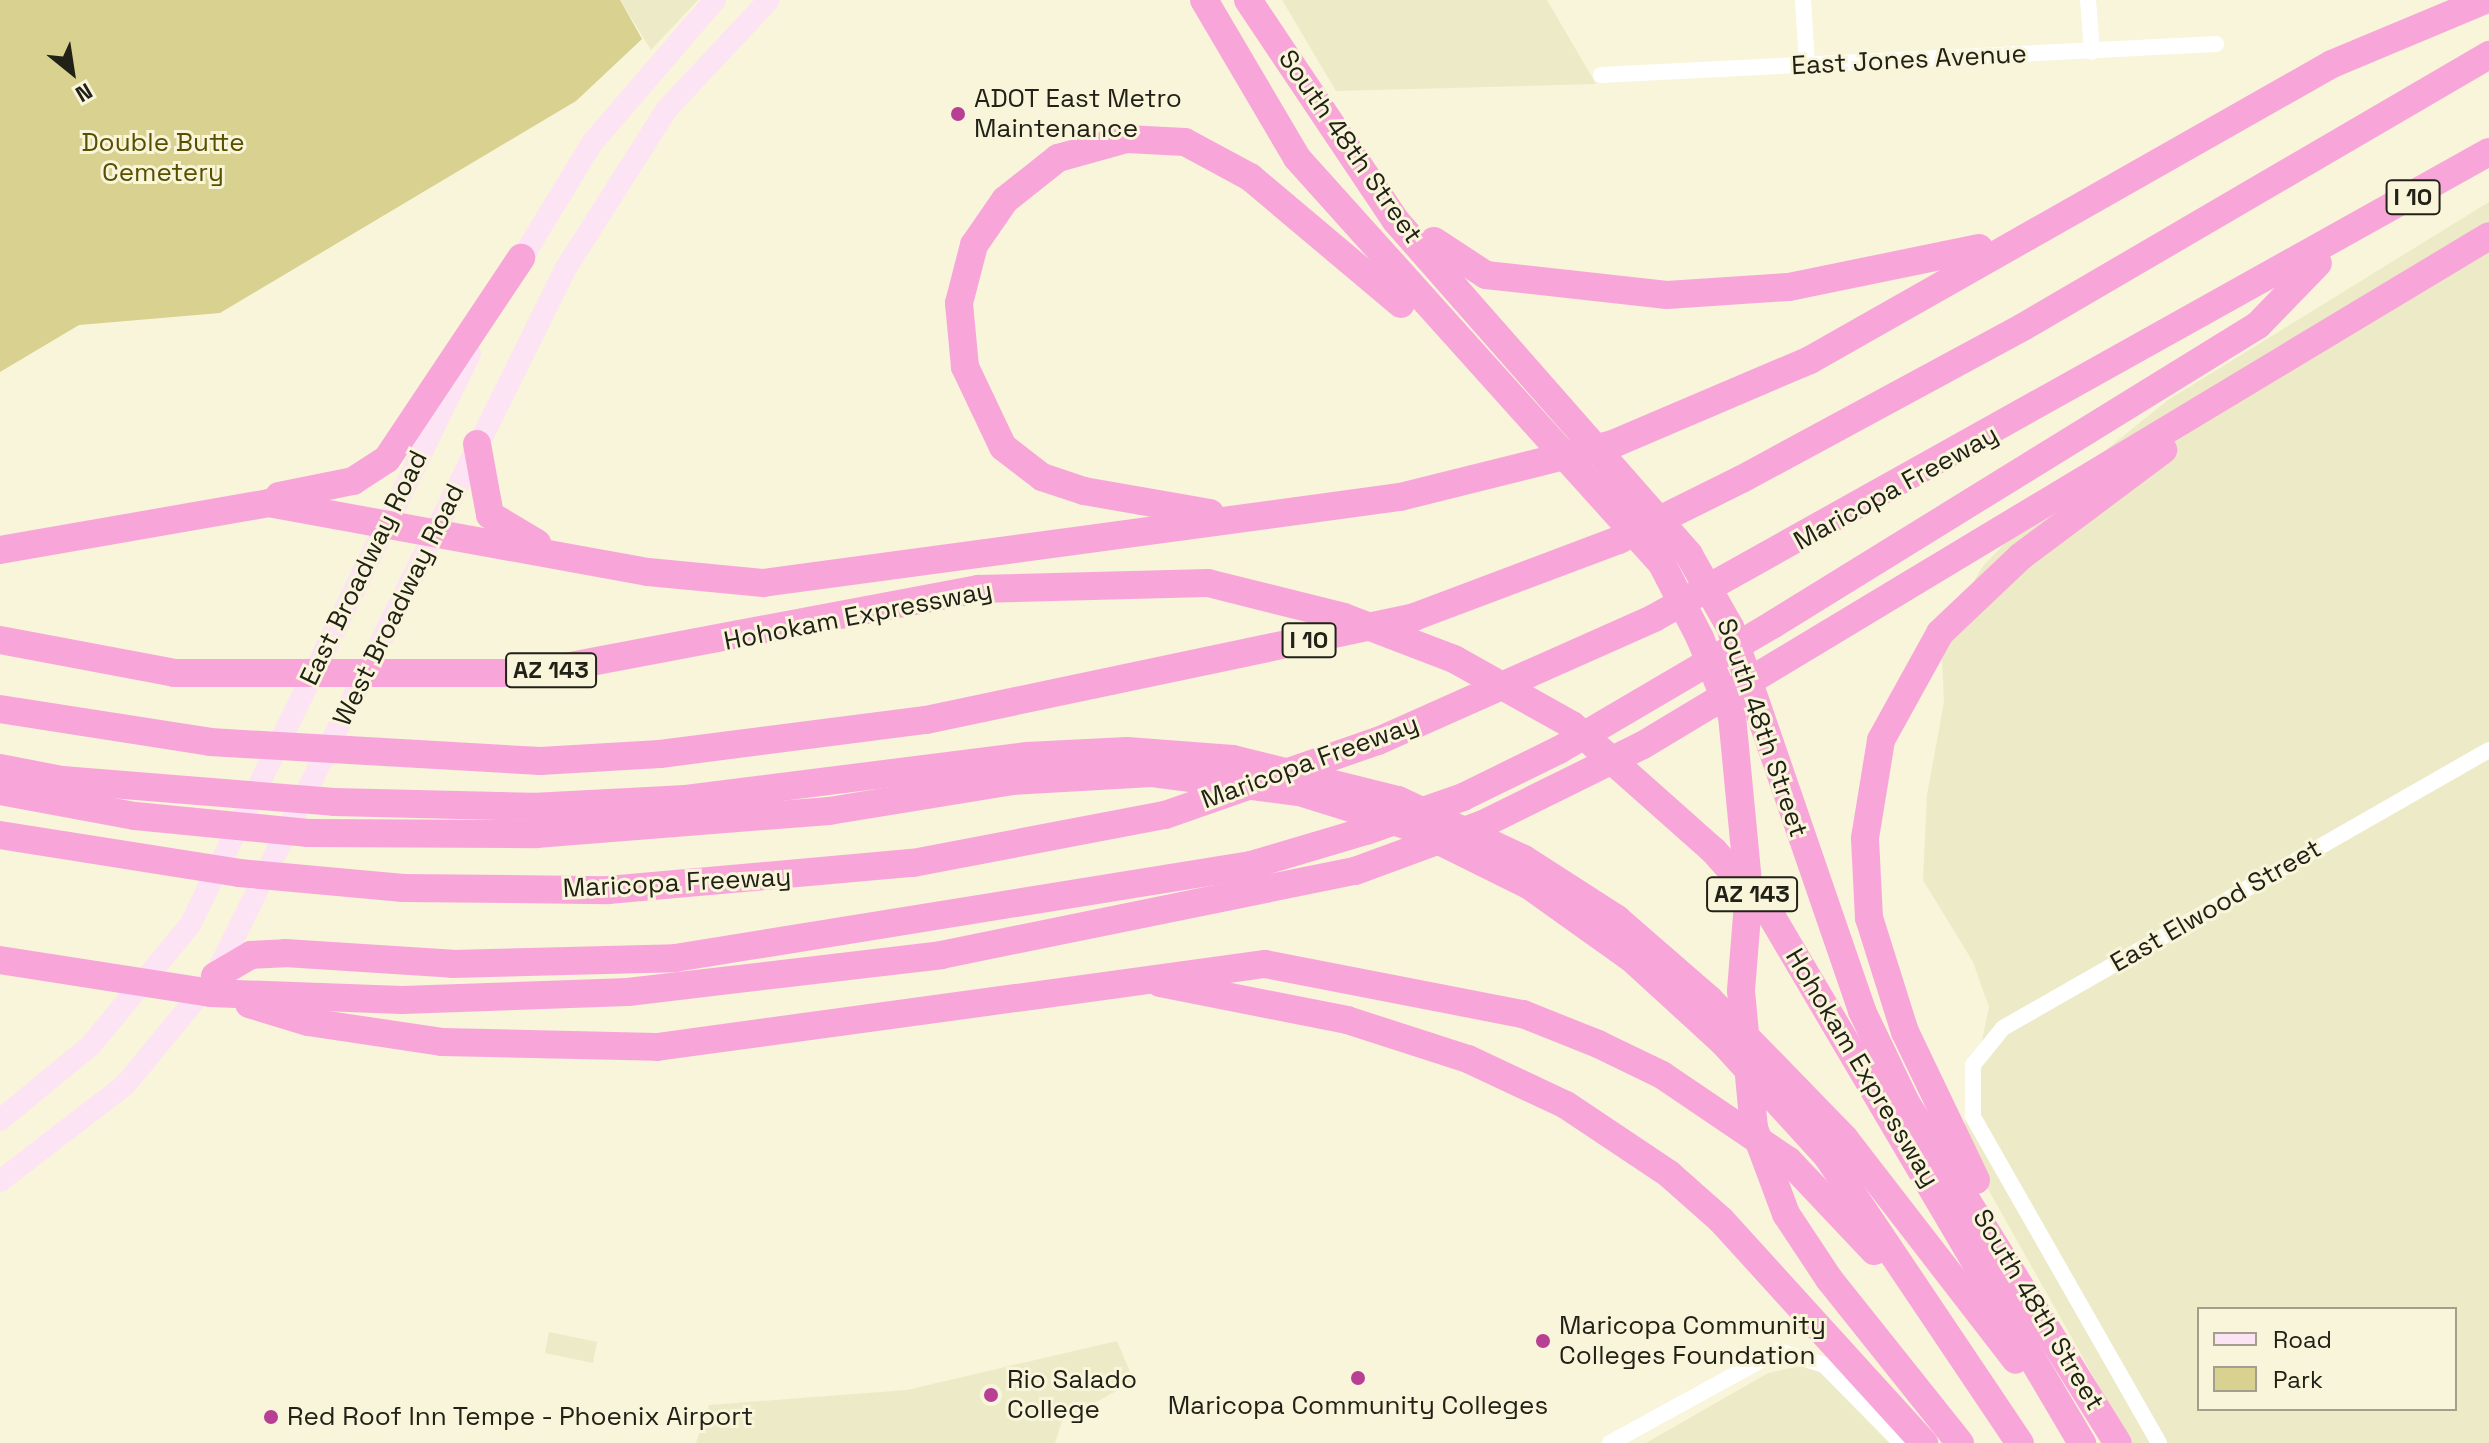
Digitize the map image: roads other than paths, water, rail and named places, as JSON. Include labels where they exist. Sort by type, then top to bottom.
[{"type":"highway","name":"South 48th Street","points":[[1204,0],[1297,158],[1510,400],[1662,564],[1732,716],[1749,891],[1741,991],[1754,1128],[1795,1227],[1960,1443]]},
{"type":"highway","name":"South 48th Street","points":[[1248,0],[1396,221],[1689,555],[1730,627],[1862,1011],[1906,1103],[2028,1289],[2118,1443]]},
{"type":"highway","points":[[232,506],[298,506],[434,536],[575,559],[763,583],[1400,497],[1613,444],[1810,360],[2022,236],[2332,64],[2485,0]]},
{"type":"highway","name":"I 10","points":[[0,709],[210,742],[540,761],[645,755],[941,717],[1414,617],[1619,540],[1742,479],[2023,327],[2489,55]]},
{"type":"highway","points":[[1241,518],[1084,491],[1042,477],[1003,447],[979,407],[965,367],[959,303],[974,245],[1005,200],[1058,158],[1126,139],[1185,142],[1250,177],[1510,400]]},
{"type":"highway","name":"Maricopa Freeway","points":[[0,835],[239,873],[403,888],[608,890],[913,863],[1165,815],[1378,741],[1654,618],[2337,242],[2489,152]]},
{"type":"highway","points":[[1396,221],[1416,224],[1463,266],[1486,275],[1667,295],[1881,273],[2022,236]]},
{"type":"highway","points":[[0,960],[212,984],[402,1000],[628,992],[941,955],[1355,871],[1483,824],[1643,745],[2280,366],[2489,236]]},
{"type":"highway","points":[[212,984],[251,955],[285,953],[453,964],[675,958],[1251,865],[1463,797],[1572,742],[2258,325],[2337,242]]},
{"type":"highway","points":[[0,550],[232,506],[371,473],[398,444],[521,258]]},
{"type":"highway","points":[[2028,1289],[1905,1032],[1869,918],[1865,838],[1881,740],[1940,633],[2020,557],[2280,366]]},
{"type":"highway","points":[[477,444],[490,515],[503,528],[575,559]]},
{"type":"highway","name":"Hohokam Expressway","points":[[0,640],[174,673],[533,673],[978,589],[1208,583],[1344,617],[1454,659],[1572,725],[1714,851],[1772,917],[2081,1443]]},
{"type":"highway","points":[[0,768],[62,780],[334,802],[532,807],[686,799],[1027,756],[1203,757],[1324,779],[1398,800],[1537,867],[1617,919],[1709,999],[1845,1139],[2081,1443]]},
{"type":"highway","points":[[0,791],[135,816],[308,833],[536,834],[829,811],[1012,781],[1152,773],[1299,792],[1409,826],[1530,886],[1631,958],[1723,1042],[1827,1156],[2020,1443]]},
{"type":"highway","points":[[212,984],[308,1022],[442,1042],[657,1047],[1265,964],[1523,1014],[1662,1075],[1816,1186],[1943,1326]]},
{"type":"highway","points":[[1156,980],[1182,992],[1347,1020],[1468,1059],[1566,1105],[1669,1174],[1721,1220],[1924,1443]]},
{"type":"main road","name":"East Broadway Road","points":[[0,1120],[128,1006],[190,925],[385,525],[521,258],[592,143],[715,0]]},
{"type":"main road","name":"West Broadway Road","points":[[0,1181],[84,1120],[163,1045],[212,984],[477,444],[614,189],[667,109],[769,0]]},
{"type":"street","points":[[1803,0],[1807,65]]},
{"type":"street","points":[[2088,0],[2092,52]]},
{"type":"street","name":"East Jones Avenue","points":[[1601,75],[2216,44]]},
{"type":"street","name":"East Elwood Street","points":[[1968,1086],[1983,1048],[2003,1028],[2489,750]]},
{"type":"street","name":"South 48th Street","points":[[1968,1086],[1983,1137],[2159,1443]]},
{"type":"street","points":[[1610,1443],[1741,1367],[1778,1351],[1797,1352],[1844,1381],[1901,1443]]},
{"type":"place","name":"ADOT East Metro Maintenance","points":[[958,114]]},
{"type":"place","name":"Maricopa Community Colleges Foundation","points":[[1543,1341]]},
{"type":"place","name":"Maricopa Community Colleges","points":[[1358,1378]]},
{"type":"place","name":"Rio Salado College","points":[[991,1395]]},
{"type":"place","name":"Red Roof Inn Tempe - Phoenix Airport","points":[[271,1417]]},
{"type":"park label","name":"Double Butte Cemetery","points":[[163,158]]}]
